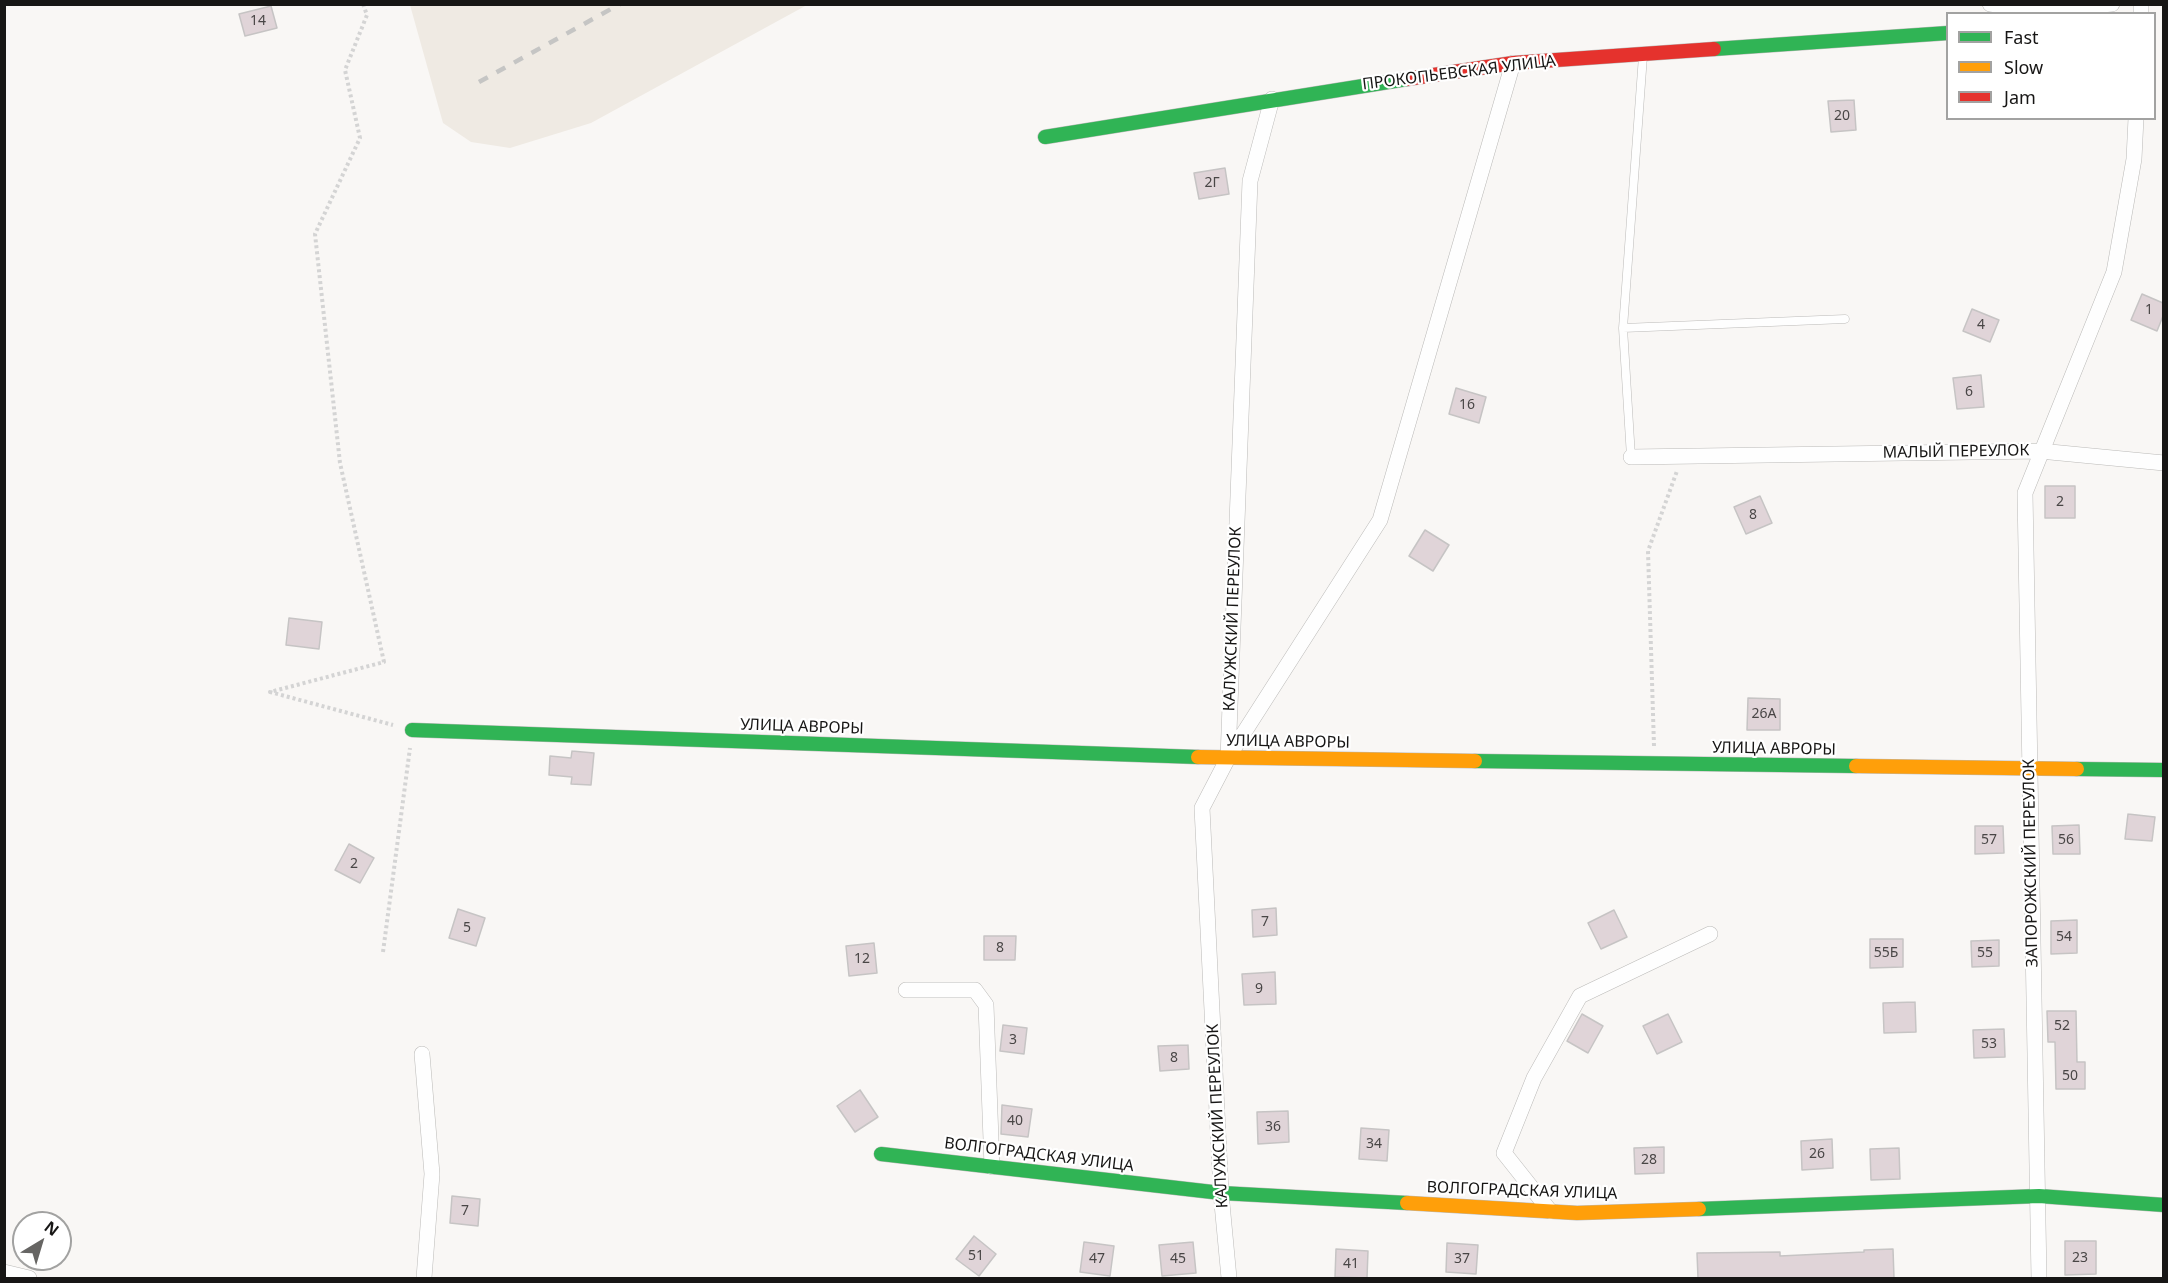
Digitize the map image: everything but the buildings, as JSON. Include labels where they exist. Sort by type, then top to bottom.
[{"type":"street","points":[[1990,4],[2039,12],[2112,4]]},
{"type":"street","name":"ПРОКОПЬЕВСКАЯ УЛИЦА","points":[[1045,137],[1272,99],[1513,63],[1946,33]]},
{"type":"street","points":[[1228,758],[1380,520],[1513,63]]},
{"type":"street","name":"КАЛУЖСКИЙ ПЕРЕУЛОК","points":[[1229,1278],[1221,1193],[1202,808],[1228,758],[1250,181],[1272,99]]},
{"type":"street","name":"МАЛЫЙ ПЕРЕУЛОК","points":[[1631,456],[2040,451],[2114,272],[2134,159],[2136,120]]},
{"type":"street","points":[[2040,451],[2163,463]]},
{"type":"street","name":"ЗАПОРОЖСКИЙ ПЕРЕУЛОК","points":[[2039,1278],[2025,493],[2040,451]]},
{"type":"street","name":"УЛИЦА АВРОРЫ","points":[[412,730],[1228,758],[2163,770]]},
{"type":"street","points":[[1550,1211],[1504,1153],[1534,1078],[1580,996],[1710,934]]},
{"type":"street","points":[[906,990],[975,990],[986,1005],[992,1167]]},
{"type":"street","points":[[422,1054],[432,1174],[424,1278]]},
{"type":"street","name":"ВОЛГОГРАДСКАЯ УЛИЦА","points":[[881,1154],[1221,1193],[1550,1211],[1589,1212],[2039,1196],[2163,1205]]},
{"type":"street","points":[[4,1272],[28,1278]]},
{"type":"lane","points":[[1631,456],[1623,328],[1643,54]]},
{"type":"lane","points":[[1623,328],[1845,319]]},
{"type":"path","points":[[363,4],[367,15],[345,70],[360,138],[315,234],[340,463],[384,662],[270,692],[412,730],[383,952]]},
{"type":"path","points":[[1655,764],[1648,551],[1683,456]]},
{"type":"shaded area","points":[[410,4],[807,5],[591,123],[510,148],[471,142],[443,123]]},
{"type":"railway","points":[[479,82],[620,4]]},
{"type":"traffic: fast","points":[[1714,49],[1946,33]]},
{"type":"traffic: fast","points":[[1045,137],[1407,79]]},
{"type":"traffic: fast","points":[[412,730],[1198,757]]},
{"type":"traffic: fast","points":[[1475,761],[1856,766]]},
{"type":"traffic: fast","points":[[2077,769],[2164,770]]},
{"type":"traffic: fast","points":[[881,1154],[1221,1193],[1407,1203]]},
{"type":"traffic: fast","points":[[1699,1209],[2039,1196],[2164,1205]]},
{"type":"traffic: slow","points":[[1198,757],[1475,761]]},
{"type":"traffic: slow","points":[[1856,766],[2077,769]]},
{"type":"traffic: slow","points":[[1407,1203],[1577,1213],[1699,1209]]},
{"type":"traffic: jam","points":[[1407,79],[1513,63],[1714,49]]}]
